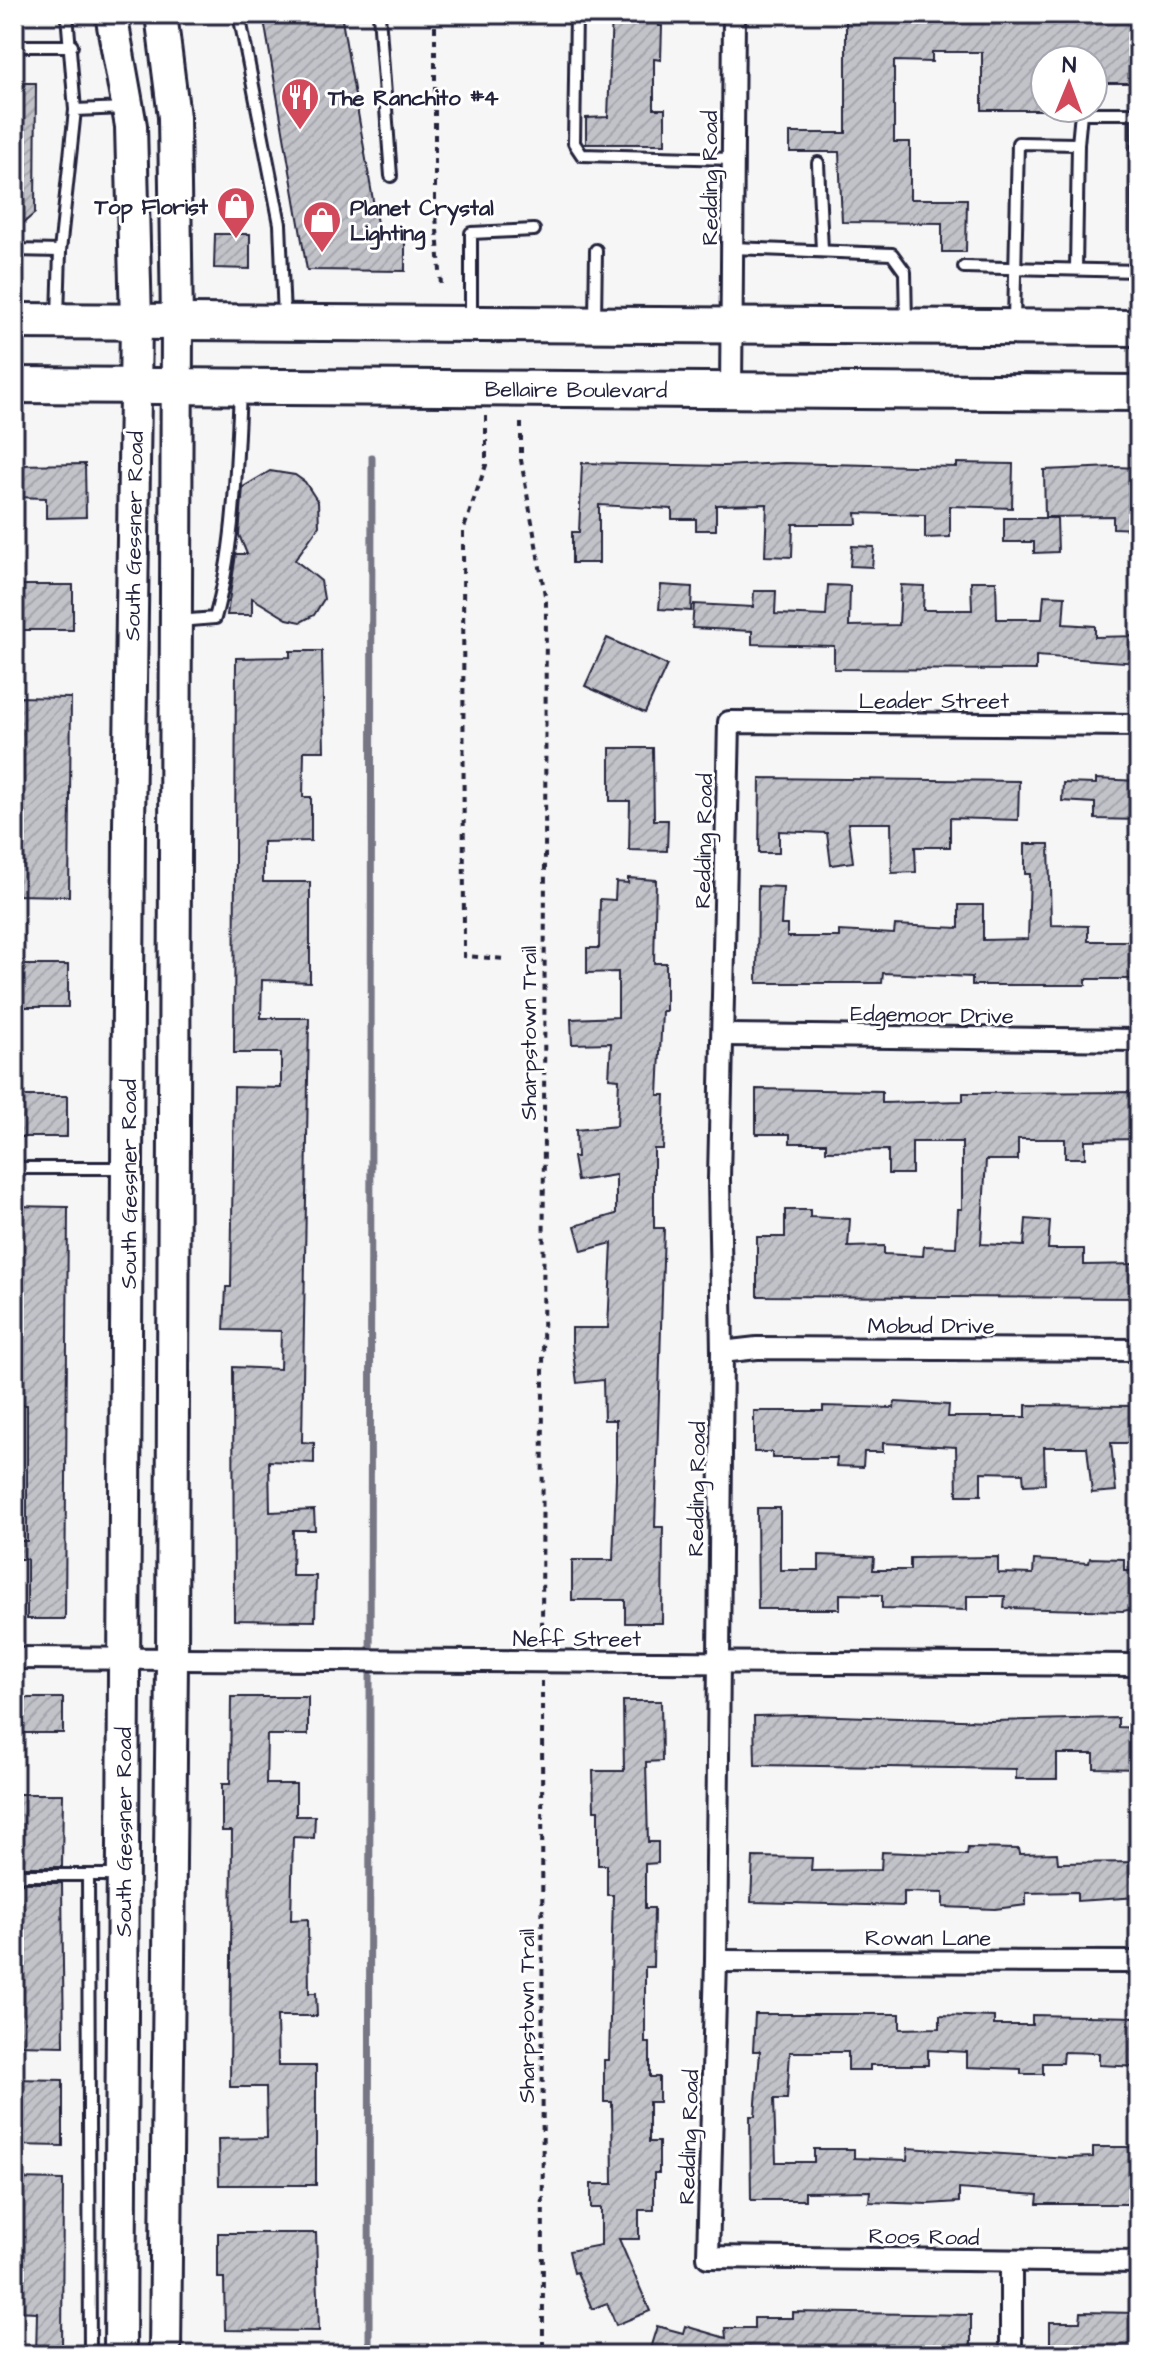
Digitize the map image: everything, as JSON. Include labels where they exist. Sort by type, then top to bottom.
[{"type":"main road","name":"South Gessner Road","points":[[107,2334],[105,2250],[123,1875],[129,827],[136,322],[128,108],[111,14]]},
{"type":"main road","name":"South Gessner Road","points":[[161,14],[174,117],[177,323],[177,827],[165,2355]]},
{"type":"main road","points":[[14,321],[1139,328]]},
{"type":"main road","name":"Bellaire Boulevard","points":[[14,385],[1139,393]]},
{"type":"main road","points":[[129,827],[177,827]]},
{"type":"main road","points":[[128,1223],[173,1224]]},
{"type":"street","name":"Redding Road","points":[[731,391],[734,14]]},
{"type":"street","name":"Redding Road","points":[[708,2257],[716,1961],[722,1352],[719,1179],[729,722]]},
{"type":"street","name":"Leader Street","points":[[729,722],[1139,725]]},
{"type":"street","name":"Edgemoor Drive","points":[[724,1035],[1139,1040]]},
{"type":"street","name":"Mobud Drive","points":[[722,1352],[757,1348],[1139,1350]]},
{"type":"street","name":"Neff Street","points":[[14,1658],[1139,1665]]},
{"type":"street","name":"Rowan Lane","points":[[716,1961],[1139,1962]]},
{"type":"street","name":"Roos Road","points":[[708,2257],[1139,2262]]},
{"type":"street","points":[[1011,2262],[1011,2355]]},
{"type":"lane","points":[[58,322],[60,251],[75,110],[67,14]]},
{"type":"lane","points":[[239,14],[280,224],[284,323]]},
{"type":"lane","points":[[379,14],[391,176]]},
{"type":"lane","points":[[576,14],[574,143],[582,155],[733,159]]},
{"type":"lane","points":[[14,46],[72,46]]},
{"type":"lane","points":[[75,110],[128,108]]},
{"type":"lane","points":[[1076,269],[1081,113],[1138,113],[1139,282]]},
{"type":"lane","points":[[1014,327],[1018,143],[1078,144]]},
{"type":"lane","points":[[818,163],[822,250]]},
{"type":"lane","points":[[471,324],[471,233],[534,230]]},
{"type":"lane","points":[[732,248],[882,251],[900,261],[905,272],[906,327]]},
{"type":"lane","points":[[14,250],[60,251]]},
{"type":"lane","points":[[595,325],[596,250]]},
{"type":"lane","points":[[964,267],[1139,271]]},
{"type":"lane","points":[[176,621],[215,618],[233,518],[240,387]]},
{"type":"lane","points":[[14,1168],[129,1168]]},
{"type":"lane","points":[[14,1875],[123,1875]]},
{"type":"lane","points":[[88,1875],[105,2250]]},
{"type":"lane","points":[[90,2355],[107,2334]]},
{"type":"path","points":[[435,14],[435,201],[441,285]]},
{"type":"path","points":[[486,390],[486,465],[463,531],[464,956],[505,959]]},
{"type":"path","name":"Sharpstown Trail","points":[[521,423],[521,460],[546,601],[542,1646]]},
{"type":"path","name":"Sharpstown Trail","points":[[542,1676],[543,2355]]},
{"type":"building","points":[[263,14],[341,14],[380,241],[405,241],[405,271],[307,270]]},
{"type":"building","points":[[612,14],[658,14],[659,26],[662,26],[661,60],[654,59],[654,109],[665,109],[665,144],[586,144],[586,118],[608,117]]},
{"type":"building","points":[[846,14],[1139,14],[1139,83],[1109,83],[1109,44],[1029,44],[1029,110],[982,110],[982,52],[932,52],[932,62],[894,61],[894,142],[910,142],[910,199],[967,199],[966,252],[942,252],[942,223],[842,222],[839,152],[790,152],[790,133],[846,133]]},
{"type":"building","points":[[14,83],[36,83],[35,213],[14,231]]},
{"type":"building","points":[[215,234],[250,234],[250,269],[214,268]]},
{"type":"building","points":[[582,463],[957,467],[957,463],[1013,464],[1012,508],[950,506],[950,537],[925,538],[925,515],[856,513],[857,524],[793,524],[792,557],[765,556],[767,504],[716,505],[716,530],[696,530],[696,519],[672,519],[672,509],[599,505],[599,563],[572,563],[572,532],[579,532]]},
{"type":"building","points":[[85,464],[86,517],[46,518],[46,498],[14,497],[14,465]]},
{"type":"building","points":[[1139,468],[1139,529],[1113,528],[1113,516],[1045,517],[1044,470]]},
{"type":"building","points":[[270,471],[295,475],[305,482],[318,502],[319,526],[295,560],[321,581],[324,599],[314,615],[301,622],[287,619],[252,598],[252,615],[227,615],[236,554],[247,554],[239,535],[243,487]]},
{"type":"building","points":[[1004,518],[1057,518],[1058,552],[1034,553],[1034,542],[1004,542]]},
{"type":"building","points":[[852,546],[874,547],[872,567],[850,566]]},
{"type":"building","points":[[971,581],[996,581],[997,619],[1042,619],[1044,595],[1065,596],[1063,624],[1095,626],[1095,637],[1139,636],[1139,663],[1036,656],[1036,670],[834,669],[834,646],[752,644],[752,631],[692,628],[694,604],[753,607],[754,591],[776,591],[775,614],[826,616],[828,585],[850,586],[849,626],[899,625],[901,585],[924,586],[923,610],[972,610]]},
{"type":"building","points":[[14,585],[73,585],[73,630],[14,630]]},
{"type":"building","points":[[661,585],[692,587],[691,611],[659,609]]},
{"type":"building","points":[[607,638],[667,665],[645,713],[585,686]]},
{"type":"building","points":[[290,651],[322,651],[324,751],[304,751],[303,797],[311,797],[311,841],[263,842],[263,882],[310,882],[310,982],[262,980],[261,1018],[309,1018],[302,1442],[314,1443],[314,1463],[269,1461],[270,1512],[314,1510],[315,1530],[293,1530],[292,1576],[316,1576],[315,1621],[234,1620],[233,1367],[280,1369],[281,1331],[224,1330],[226,1287],[231,1287],[234,1087],[281,1088],[281,1053],[234,1053],[236,658],[290,657]]},
{"type":"building","points":[[14,697],[71,698],[69,896],[14,895]]},
{"type":"building","points":[[610,748],[653,748],[654,820],[668,820],[667,851],[629,850],[630,801],[610,801]]},
{"type":"building","points":[[760,778],[1019,781],[1018,820],[950,818],[950,847],[915,847],[916,872],[892,873],[891,823],[848,823],[853,862],[831,865],[827,833],[779,831],[779,853],[759,853]]},
{"type":"building","points":[[1096,779],[1139,781],[1139,820],[1095,819],[1095,803],[1062,801],[1063,783],[1096,784]]},
{"type":"building","points":[[1025,844],[1049,844],[1051,925],[1088,926],[1088,941],[1139,941],[1139,979],[1086,979],[1086,985],[972,985],[972,977],[883,973],[882,983],[757,983],[758,886],[783,887],[781,925],[787,925],[787,937],[839,937],[839,931],[894,934],[895,925],[959,928],[959,905],[983,905],[983,940],[1028,939],[1030,874],[1025,874]]},
{"type":"building","points":[[628,878],[656,880],[654,963],[666,963],[666,1011],[662,1011],[658,1095],[665,1095],[663,1149],[654,1149],[654,1228],[664,1228],[655,1527],[663,1527],[662,1623],[625,1623],[625,1600],[572,1600],[572,1560],[613,1560],[616,1478],[616,1420],[604,1420],[603,1380],[577,1383],[572,1328],[608,1328],[612,1243],[582,1251],[575,1226],[616,1214],[616,1175],[577,1181],[573,1157],[577,1157],[576,1130],[617,1126],[619,1079],[609,1078],[611,1043],[572,1044],[571,1019],[618,1017],[618,972],[587,973],[587,948],[599,948],[600,899],[615,900],[616,882],[628,883]]},
{"type":"building","points":[[14,965],[68,965],[68,1007],[14,1007]]},
{"type":"building","points":[[756,1089],[882,1091],[882,1103],[963,1101],[963,1093],[1139,1092],[1139,1139],[1085,1140],[1085,1158],[1065,1158],[1065,1139],[1018,1139],[1018,1160],[986,1160],[981,1244],[1024,1246],[1026,1219],[1050,1221],[1048,1249],[1084,1249],[1084,1265],[1139,1264],[1139,1298],[757,1296],[757,1237],[785,1237],[785,1210],[810,1210],[810,1217],[850,1219],[848,1247],[884,1246],[884,1254],[923,1256],[924,1246],[956,1247],[958,1209],[962,1209],[962,1142],[912,1142],[912,1174],[888,1174],[888,1150],[826,1151],[826,1143],[790,1143],[790,1134],[756,1134]]},
{"type":"building","points":[[14,1096],[67,1096],[67,1137],[14,1137]]},
{"type":"building","points":[[14,1206],[68,1207],[65,1619],[27,1619],[27,1559],[14,1559],[14,1541],[27,1541],[27,1405],[14,1405]]},
{"type":"building","points":[[895,1402],[949,1405],[948,1417],[1026,1417],[1026,1405],[1139,1406],[1139,1443],[1111,1443],[1116,1491],[1092,1493],[1087,1447],[1044,1447],[1045,1484],[1024,1485],[1023,1473],[981,1472],[981,1495],[957,1495],[956,1447],[883,1443],[883,1452],[864,1452],[863,1467],[836,1466],[837,1458],[772,1458],[772,1452],[754,1452],[754,1411],[823,1411],[823,1406],[894,1408]]},
{"type":"building","points":[[757,1508],[780,1508],[780,1570],[819,1570],[819,1555],[874,1557],[873,1570],[910,1570],[910,1558],[998,1557],[998,1573],[1033,1574],[1034,1560],[1089,1563],[1090,1558],[1124,1559],[1124,1571],[1139,1571],[1139,1608],[1123,1611],[1004,1608],[1005,1596],[967,1596],[967,1610],[882,1608],[882,1595],[840,1594],[840,1609],[758,1609]]},
{"type":"building","points":[[231,1697],[308,1697],[308,1735],[267,1735],[266,1784],[296,1784],[296,1816],[315,1816],[314,1838],[293,1837],[291,1920],[308,1919],[309,1993],[316,1993],[317,2016],[277,2016],[278,2066],[316,2066],[316,2185],[219,2185],[218,2139],[267,2138],[266,2087],[230,2087],[232,1831],[222,1831],[222,1784],[230,1784]]},
{"type":"building","points":[[14,1698],[63,1698],[63,1733],[14,1733]]},
{"type":"building","points":[[623,1701],[661,1701],[662,1761],[646,1762],[648,1842],[658,1842],[658,1863],[645,1864],[645,1908],[654,1908],[653,1967],[645,1967],[645,2043],[650,2043],[650,2077],[659,2077],[659,2102],[649,2102],[649,2142],[659,2142],[659,2173],[654,2173],[654,2210],[639,2210],[639,2239],[619,2239],[650,2311],[616,2325],[607,2303],[592,2309],[577,2272],[574,2273],[569,2251],[601,2245],[601,2208],[591,2208],[591,2184],[613,2184],[612,2102],[604,2102],[604,2060],[609,2060],[613,1895],[607,1895],[607,1865],[598,1865],[598,1810],[594,1810],[593,1771],[624,1771]]},
{"type":"building","points":[[754,1716],[991,1721],[1118,1718],[1118,1727],[1139,1728],[1139,1769],[1094,1768],[1094,1754],[1057,1754],[1057,1779],[1016,1779],[1016,1769],[755,1765]]},
{"type":"building","points":[[14,1794],[63,1794],[62,1867],[14,1867]]},
{"type":"building","points":[[968,1848],[1019,1849],[1020,1854],[1057,1853],[1058,1863],[1139,1862],[1139,1897],[1077,1901],[1077,1892],[1026,1893],[1026,1905],[995,1909],[943,1907],[943,1893],[904,1892],[904,1906],[751,1902],[753,1857],[812,1858],[811,1871],[881,1870],[882,1852],[967,1855]]},
{"type":"building","points":[[14,1883],[62,1883],[64,2046],[14,2045]]},
{"type":"building","points":[[755,2014],[900,2014],[900,2029],[940,2028],[940,2015],[994,2017],[994,2025],[1032,2025],[1032,2015],[1139,2017],[1139,2067],[1099,2065],[1099,2053],[1064,2052],[1063,2063],[1043,2063],[1043,2074],[1021,2074],[1021,2069],[967,2067],[967,2052],[928,2050],[928,2065],[870,2065],[870,2070],[848,2070],[848,2052],[790,2052],[787,2099],[774,2099],[776,2162],[814,2162],[814,2149],[854,2149],[854,2158],[907,2160],[908,2148],[1069,2158],[1093,2157],[1093,2147],[1139,2147],[1139,2204],[1037,2204],[1038,2195],[959,2189],[959,2202],[928,2204],[869,2202],[870,2191],[805,2192],[805,2200],[751,2200],[750,2116],[755,2116],[760,2051],[753,2051]]},
{"type":"building","points":[[14,2079],[63,2080],[63,2146],[14,2145]]},
{"type":"building","points":[[14,2179],[63,2180],[62,2355],[36,2355],[37,2312],[14,2311]]},
{"type":"building","points":[[218,2233],[316,2233],[319,2331],[225,2330],[224,2278],[218,2278]]},
{"type":"building","points":[[793,2312],[971,2315],[971,2355],[648,2355],[657,2326],[683,2333],[685,2326],[726,2338],[725,2328],[754,2328],[754,2318],[793,2318]]},
{"type":"building","points":[[1081,2312],[1139,2313],[1139,2351],[1050,2355],[1050,2322],[1080,2322]]},
{"type":"waterway","points":[[369,2355],[372,457]]},
{"type":"place","name":"The Ranchito #4","points":[[300,131]]},
{"type":"place","name":"Top Florist","points":[[236,240]]},
{"type":"place","name":"Planet Crystal Lighting","points":[[322,254]]}]
